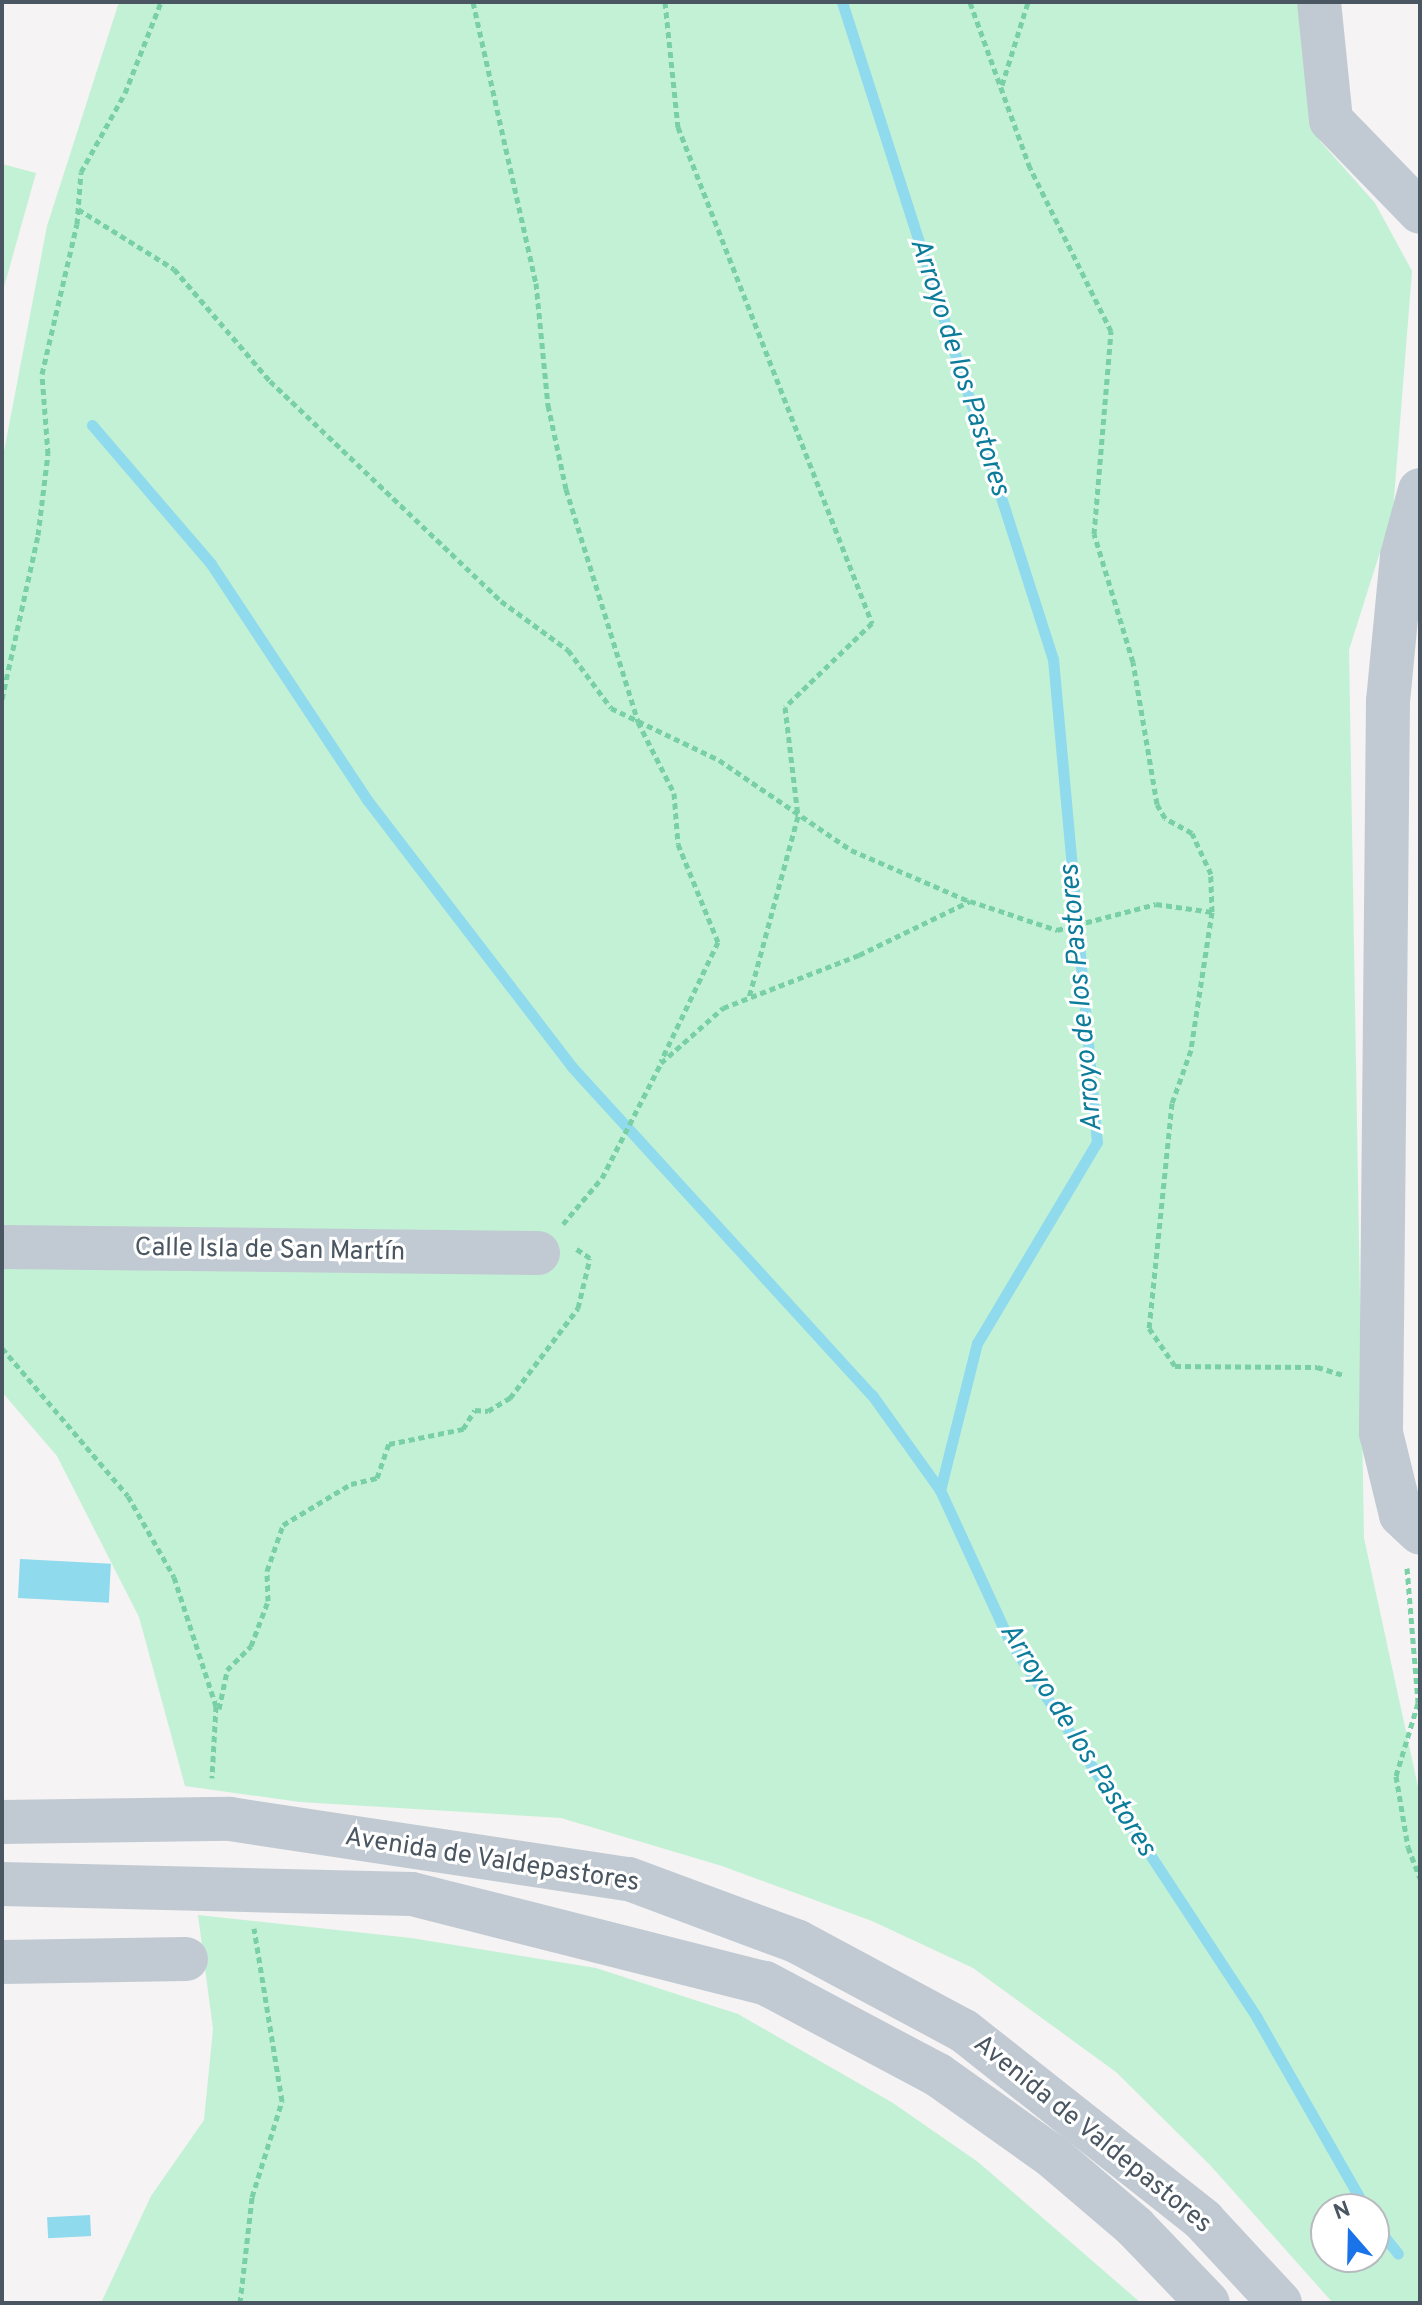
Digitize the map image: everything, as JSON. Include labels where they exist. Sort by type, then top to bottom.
[{"type":"street","points":[[1319,2],[1331,120],[1420,212]]},
{"type":"street","points":[[1410,1524],[1381,1433],[1387,716],[1402,556],[1420,490]]},
{"type":"street","name":"Calle Isla de San Martín","points":[[2,1247],[544,1246]]},
{"type":"street","name":"Avenida de Valdepastores","points":[[2,1822],[230,1819],[613,1877],[798,1942],[964,2031],[1203,2220],[1280,2303]]},
{"type":"street","name":"Avenida de Valdepastores","points":[[2,1884],[412,1894],[765,1983],[938,2075],[1039,2147],[1135,2227],[1208,2303]]},
{"type":"street","points":[[2,1962],[186,1959]]},
{"type":"path","points":[[2,699],[38,535],[48,454],[43,362],[78,209],[81,172],[125,93],[161,2]]},
{"type":"path","points":[[473,2],[536,283],[548,405],[566,489],[638,722],[674,793],[678,844],[718,942],[602,1178],[544,1246]]},
{"type":"path","points":[[665,2],[678,127],[872,623],[785,707],[798,816],[749,998]]},
{"type":"path","points":[[970,2],[1030,168],[1111,331],[1094,534],[1133,662],[1157,804],[1165,818],[1192,833],[1211,874],[1212,912],[1191,1050],[1172,1103],[1149,1328],[1175,1366],[1317,1367],[1355,1379]]},
{"type":"path","points":[[1002,86],[1028,2]]},
{"type":"path","points":[[78,209],[174,269],[270,381],[501,601],[568,650],[611,708],[719,760],[851,850],[970,901],[1057,930],[1156,904],[1212,912]]},
{"type":"path","points":[[652,1080],[661,1063],[723,1008],[970,901]]},
{"type":"path","points":[[216,1729],[227,1670],[251,1646],[268,1601],[267,1571],[283,1525],[351,1484],[377,1478],[389,1444],[463,1429],[475,1410],[502,1404],[561,1335],[583,1298],[590,1258],[585,1249],[544,1246]]},
{"type":"path","points":[[1410,1524],[1418,1703],[1396,1776],[1408,1847],[1420,1878]]},
{"type":"green space","points":[[119,2],[1308,2],[1320,141],[1375,203],[1412,271],[1393,511],[1349,650],[1364,1538],[1420,1796],[1420,2303],[1333,2303],[1210,2165],[1116,2072],[973,1968],[872,1921],[722,1866],[561,1818],[300,1802],[185,1786],[139,1617],[57,1456],[2,1392],[2,462],[47,226]]},
{"type":"green space","points":[[2,164],[36,173],[2,294]]},
{"type":"green space","points":[[198,1915],[411,1938],[596,1968],[738,2014],[893,2103],[978,2162],[1141,2303],[101,2303],[151,2196],[204,2120],[213,2029]]},
{"type":"water","points":[[20,1559],[111,1564],[109,1603],[18,1598]]},
{"type":"water","points":[[90,2215],[91,2236],[48,2238],[47,2217]]},
{"type":"waterway","name":"Arroyo de los Pastores","points":[[842,2],[1053,659],[1097,1142],[977,1343],[940,1490],[1009,1640],[1257,2018],[1357,2193]]},
{"type":"waterway","points":[[92,425],[211,564],[368,801],[572,1067],[872,1395],[940,1490]]},
{"type":"waterway","name":"Arroyo de los Pastores","points":[[1390,2244],[1398,2254]]}]
